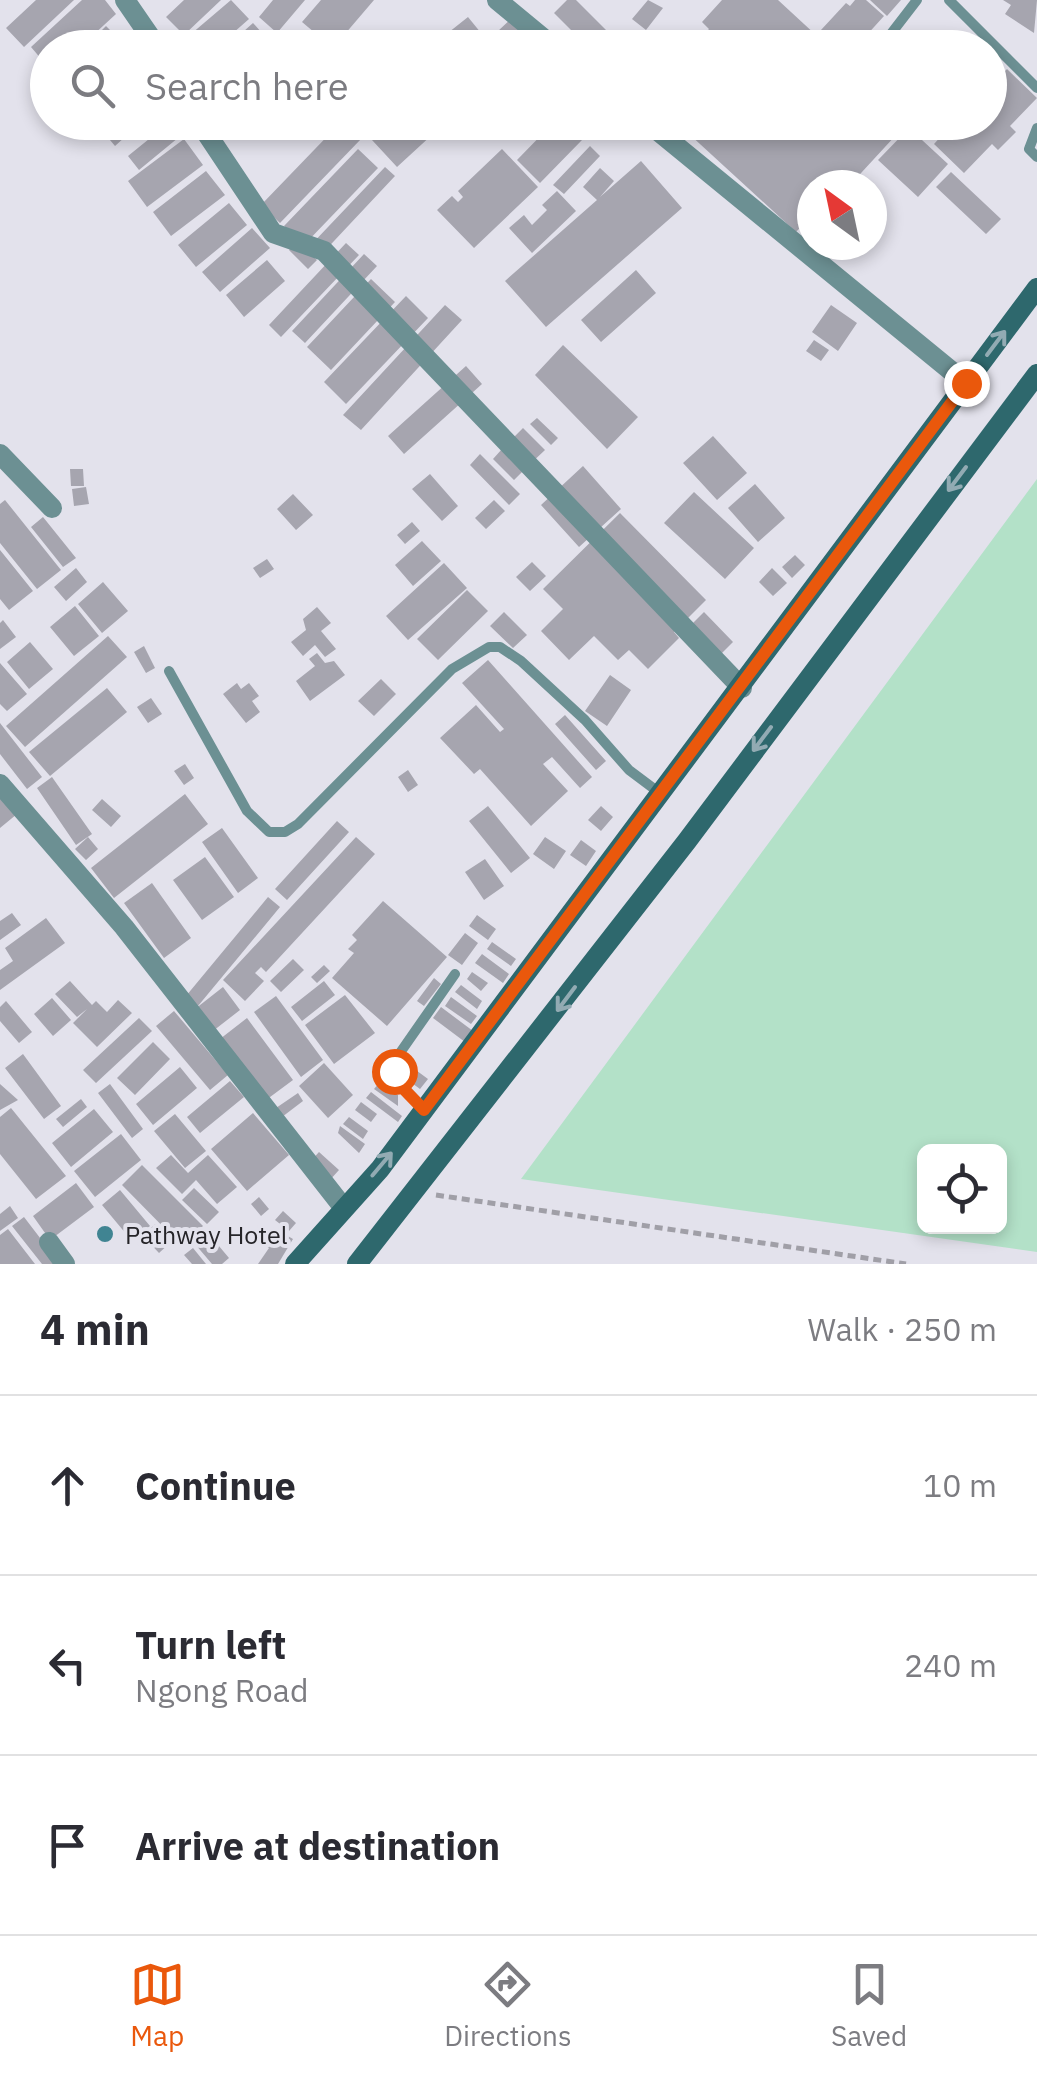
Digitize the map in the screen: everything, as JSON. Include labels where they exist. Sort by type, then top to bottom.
[{"type":"main road","points":[[295,1264],[380,1169],[663,795],[1037,288]]},
{"type":"main road","points":[[357,1264],[417,1192],[1037,374]]},
{"type":"street","points":[[126,0],[146,30]]},
{"type":"street","points":[[497,0],[534,30]]},
{"type":"street","points":[[211,140],[273,233],[324,251],[742,688]]},
{"type":"street","points":[[669,140],[966,383]]},
{"type":"street","points":[[0,454],[52,508]]},
{"type":"street","points":[[0,784],[124,927],[343,1207]]},
{"type":"street","points":[[49,1242],[66,1264]]},
{"type":"lane","points":[[894,30],[917,0]]},
{"type":"lane","points":[[949,0],[979,30]]},
{"type":"lane","points":[[1007,58],[1037,88]]},
{"type":"lane","points":[[1037,128],[1029,149],[1037,156]]},
{"type":"lane","points":[[170,672],[247,811],[269,832],[285,832],[298,824],[452,669],[489,647],[521,660],[585,720],[630,770],[663,795]]},
{"type":"lane","points":[[424,1110],[396,1081],[395,1060],[456,974]]},
{"type":"path","points":[[417,1192],[906,1264]]},
{"type":"green space","points":[[1037,479],[1037,1252],[521,1179]]},
{"type":"building","points":[[36,0],[74,0],[42,30],[30,30],[30,41],[24,47],[6,28]]},
{"type":"building","points":[[82,0],[105,0],[116,14],[99,30],[49,30]]},
{"type":"building","points":[[184,0],[221,0],[189,30],[179,30],[166,17]]},
{"type":"building","points":[[231,0],[249,19],[236,30],[196,30]]},
{"type":"building","points":[[273,0],[305,0],[280,30],[274,30],[259,17]]},
{"type":"building","points":[[321,0],[374,0],[348,30],[312,30],[302,22]]},
{"type":"building","points":[[567,0],[576,0],[606,30],[571,30],[554,13]]},
{"type":"building","points":[[648,0],[663,8],[646,30],[632,19]]},
{"type":"building","points":[[722,0],[778,0],[810,30],[708,30],[702,22]]},
{"type":"building","points":[[855,0],[866,0],[884,16],[871,30],[821,30],[846,3],[850,6]]},
{"type":"building","points":[[870,0],[901,0],[887,16]]},
{"type":"building","points":[[1003,0],[1037,0],[1034,33],[1005,14],[1011,5]]},
{"type":"building","points":[[468,17],[479,30],[452,30]]},
{"type":"building","points":[[513,17],[525,30],[499,30]]},
{"type":"building","points":[[1007,69],[1037,98],[1010,126],[1016,132],[998,150],[992,144],[964,173],[934,144],[938,140],[1007,140]]},
{"type":"building","points":[[148,140],[175,140],[139,170],[128,156]]},
{"type":"building","points":[[183,140],[203,165],[147,207],[128,181]]},
{"type":"building","points":[[324,140],[360,140],[280,223],[261,205]]},
{"type":"building","points":[[372,140],[426,140],[397,167]]},
{"type":"building","points":[[536,140],[582,140],[540,183],[517,160]]},
{"type":"building","points":[[696,140],[891,140],[864,170],[797,170],[797,231]]},
{"type":"building","points":[[897,140],[922,140],[948,164],[918,197],[878,160]]},
{"type":"building","points":[[590,146],[600,156],[564,194],[553,185]]},
{"type":"building","points":[[358,149],[378,168],[304,245],[284,226]]},
{"type":"building","points":[[502,149],[538,187],[474,248],[437,210],[452,196],[458,202],[463,197],[458,191]]},
{"type":"building","points":[[641,161],[682,208],[546,327],[505,281],[597,200],[583,187],[600,168],[614,181],[600,197]]},
{"type":"building","points":[[385,167],[395,176],[319,257],[309,247]]},
{"type":"building","points":[[206,171],[225,195],[171,236],[153,212]]},
{"type":"building","points":[[951,172],[1001,219],[986,234],[936,187]]},
{"type":"building","points":[[557,191],[576,211],[532,253],[509,228],[524,215],[532,225],[547,210],[542,205]]},
{"type":"building","points":[[229,203],[247,225],[196,267],[178,245]]},
{"type":"building","points":[[252,228],[270,248],[220,292],[202,272]]},
{"type":"building","points":[[297,241],[317,260],[308,269],[289,250]]},
{"type":"building","points":[[346,243],[359,255],[281,337],[269,325]]},
{"type":"building","points":[[364,254],[377,266],[305,343],[292,331]]},
{"type":"building","points":[[267,260],[285,281],[244,317],[226,295]]},
{"type":"building","points":[[636,270],[656,293],[601,342],[581,320]]},
{"type":"building","points":[[371,279],[395,302],[331,370],[307,347]]},
{"type":"building","points":[[406,296],[428,318],[346,404],[324,382]]},
{"type":"building","points":[[445,305],[462,320],[361,430],[343,415]]},
{"type":"building","points":[[831,305],[857,323],[838,351],[812,332]]},
{"type":"building","points":[[814,340],[829,350],[821,361],[806,351]]},
{"type":"building","points":[[563,345],[638,417],[607,449],[535,375]]},
{"type":"building","points":[[466,366],[482,384],[404,454],[388,436]]},
{"type":"building","points":[[537,418],[558,438],[551,445],[530,424]]},
{"type":"building","points":[[523,428],[545,450],[527,467],[505,446]]},
{"type":"building","points":[[713,436],[747,473],[717,500],[683,463]]},
{"type":"building","points":[[502,449],[523,471],[514,480],[493,459]]},
{"type":"building","points":[[480,454],[520,494],[509,505],[470,465]]},
{"type":"building","points":[[583,466],[621,509],[579,547],[541,505]]},
{"type":"building","points":[[70,469],[83,469],[84,486],[71,486]]},
{"type":"building","points":[[430,474],[458,506],[442,521],[412,489]]},
{"type":"building","points":[[755,484],[785,518],[758,542],[728,508]]},
{"type":"building","points":[[86,487],[89,504],[74,506],[72,489]]},
{"type":"building","points":[[694,492],[754,548],[725,579],[664,523]]},
{"type":"building","points":[[293,494],[313,515],[296,530],[277,509]]},
{"type":"building","points":[[5,500],[61,570],[37,589],[0,543],[0,504]]},
{"type":"building","points":[[494,500],[505,511],[486,529],[475,518]]},
{"type":"building","points":[[620,513],[706,600],[674,632],[679,638],[648,669],[629,650],[618,660],[594,636],[569,660],[541,631],[563,609],[543,589]]},
{"type":"building","points":[[43,517],[76,558],[63,567],[31,527]]},
{"type":"building","points":[[412,522],[420,531],[405,544],[397,535]]},
{"type":"building","points":[[422,541],[441,561],[413,586],[395,565]]},
{"type":"building","points":[[0,550],[33,591],[9,610],[0,599]]},
{"type":"building","points":[[795,555],[805,565],[792,578],[782,567]]},
{"type":"building","points":[[267,559],[274,569],[260,578],[253,568]]},
{"type":"building","points":[[532,562],[546,576],[530,591],[516,577]]},
{"type":"building","points":[[444,563],[467,588],[408,640],[386,616]]},
{"type":"building","points":[[76,568],[87,582],[66,601],[54,587]]},
{"type":"building","points":[[772,568],[787,583],[773,596],[759,582]]},
{"type":"building","points":[[103,582],[128,611],[102,633],[78,604]]},
{"type":"building","points":[[467,590],[488,611],[438,660],[417,639]]},
{"type":"building","points":[[75,606],[99,636],[74,656],[50,627]]},
{"type":"building","points":[[317,607],[331,623],[321,631],[336,649],[325,657],[315,645],[303,656],[291,642],[306,630],[303,619]]},
{"type":"building","points":[[504,612],[527,635],[513,648],[490,626]]},
{"type":"building","points":[[704,612],[733,642],[717,658],[688,628]]},
{"type":"building","points":[[3,620],[16,637],[0,649],[0,623]]},
{"type":"building","points":[[108,636],[127,657],[25,747],[6,726]]},
{"type":"building","points":[[30,642],[53,669],[29,689],[7,662]]},
{"type":"building","points":[[144,646],[155,668],[146,673],[134,652]]},
{"type":"building","points":[[317,653],[325,663],[334,661],[345,675],[310,701],[296,681],[315,666],[309,659]]},
{"type":"building","points":[[488,660],[592,777],[580,788],[552,757],[543,764],[568,791],[531,826],[480,769],[474,774],[440,738],[476,705],[500,732],[504,729],[462,683]]},
{"type":"building","points":[[0,663],[27,694],[7,711],[0,704]]},
{"type":"building","points":[[610,675],[631,690],[607,726],[585,711]]},
{"type":"building","points":[[381,679],[396,694],[374,716],[358,701]]},
{"type":"building","points":[[237,683],[241,689],[249,683],[259,696],[252,701],[260,712],[246,723],[223,694]]},
{"type":"building","points":[[107,688],[127,712],[50,776],[29,752]]},
{"type":"building","points":[[151,698],[162,714],[148,723],[137,707]]},
{"type":"building","points":[[565,715],[606,761],[596,770],[555,724]]},
{"type":"building","points":[[0,723],[42,777],[27,789],[0,754]]},
{"type":"building","points":[[185,764],[194,778],[184,785],[174,771]]},
{"type":"building","points":[[408,770],[418,785],[408,792],[398,777]]},
{"type":"building","points":[[52,777],[92,834],[76,845],[37,788]]},
{"type":"building","points":[[0,794],[17,814],[0,828]]},
{"type":"building","points":[[185,794],[208,824],[114,898],[91,868]]},
{"type":"building","points":[[102,799],[121,816],[111,827],[92,810]]},
{"type":"building","points":[[488,806],[530,858],[511,873],[469,821]]},
{"type":"building","points":[[601,806],[613,817],[601,831],[588,820]]},
{"type":"building","points":[[337,821],[349,832],[287,900],[275,889]]},
{"type":"building","points":[[222,828],[258,878],[238,893],[202,842]]},
{"type":"building","points":[[88,837],[98,849],[86,860],[75,849]]},
{"type":"building","points":[[356,837],[375,854],[266,972],[261,967],[255,973],[264,981],[245,1001],[223,980]]},
{"type":"building","points":[[545,837],[566,851],[554,869],[533,854]]},
{"type":"building","points":[[581,840],[596,851],[586,866],[570,855]]},
{"type":"building","points":[[205,857],[234,897],[202,920],[173,880]]},
{"type":"building","points":[[485,859],[504,886],[484,900],[465,872]]},
{"type":"building","points":[[152,883],[191,938],[164,958],[124,903]]},
{"type":"building","points":[[268,897],[280,907],[198,1006],[186,996]]},
{"type":"building","points":[[383,901],[447,957],[387,1026],[332,978],[354,953],[348,949],[357,940],[352,935]]},
{"type":"building","points":[[12,913],[21,925],[0,940],[0,921]]},
{"type":"building","points":[[477,915],[496,929],[488,940],[469,926]]},
{"type":"building","points":[[46,918],[65,943],[0,990],[0,970],[13,961],[5,948]]},
{"type":"building","points":[[465,933],[478,943],[462,965],[448,955]]},
{"type":"building","points":[[492,942],[516,959],[511,966],[487,949]]},
{"type":"building","points":[[482,954],[509,974],[503,983],[475,963]]},
{"type":"building","points":[[293,959],[304,970],[281,992],[270,981]]},
{"type":"building","points":[[324,965],[330,971],[317,983],[311,977]]},
{"type":"building","points":[[472,972],[488,983],[481,991],[467,979]]},
{"type":"building","points":[[434,978],[441,984],[424,1006],[417,1001]]},
{"type":"building","points":[[70,981],[92,1005],[96,1001],[107,1012],[118,1000],[132,1013],[97,1047],[73,1023],[87,1009],[77,1017],[55,994]]},
{"type":"building","points":[[324,981],[335,995],[302,1021],[291,1007]]},
{"type":"building","points":[[461,985],[482,1001],[477,1009],[455,992]]},
{"type":"building","points":[[223,987],[240,1010],[213,1031],[195,1009]]},
{"type":"building","points":[[345,995],[375,1033],[334,1064],[305,1025]]},
{"type":"building","points":[[276,996],[323,1060],[301,1077],[254,1012]]},
{"type":"building","points":[[451,997],[477,1016],[471,1024],[445,1006]]},
{"type":"building","points":[[52,998],[71,1020],[53,1036],[34,1014]]},
{"type":"building","points":[[6,1001],[32,1032],[19,1043],[0,1021],[0,1007]]},
{"type":"building","points":[[441,1007],[473,1031],[465,1042],[433,1018]]},
{"type":"building","points":[[174,1011],[228,1075],[210,1090],[156,1026]]},
{"type":"building","points":[[139,1018],[152,1031],[96,1083],[83,1070]]},
{"type":"building","points":[[247,1018],[293,1080],[266,1100],[220,1039]]},
{"type":"building","points":[[153,1042],[170,1059],[135,1095],[117,1078]]},
{"type":"building","points":[[23,1054],[61,1106],[44,1119],[5,1068]]},
{"type":"building","points":[[324,1063],[353,1095],[328,1118],[299,1086]]},
{"type":"building","points":[[409,1065],[428,1079],[420,1089],[401,1075]]},
{"type":"building","points":[[180,1067],[197,1088],[153,1125],[136,1104]]},
{"type":"building","points":[[230,1081],[244,1097],[200,1133],[187,1117]]},
{"type":"building","points":[[380,1082],[398,1095],[398,1106],[374,1089]]},
{"type":"building","points":[[0,1084],[18,1100],[0,1110]]},
{"type":"building","points":[[110,1084],[143,1129],[132,1138],[98,1093]]},
{"type":"building","points":[[371,1092],[402,1116],[398,1122],[366,1098]]},
{"type":"building","points":[[298,1093],[303,1101],[282,1117],[276,1108]]},
{"type":"building","points":[[81,1099],[87,1107],[63,1127],[56,1119]]},
{"type":"building","points":[[361,1102],[377,1114],[371,1122],[355,1110]]},
{"type":"building","points":[[11,1108],[66,1176],[36,1199],[0,1154],[0,1117]]},
{"type":"building","points":[[94,1109],[113,1132],[71,1167],[52,1143]]},
{"type":"building","points":[[253,1113],[289,1155],[247,1191],[211,1149]]},
{"type":"building","points":[[175,1114],[206,1151],[185,1168],[154,1131]]},
{"type":"building","points":[[349,1117],[368,1131],[363,1139],[343,1124]]},
{"type":"building","points":[[340,1126],[365,1144],[359,1153],[338,1133]]},
{"type":"building","points":[[121,1134],[141,1160],[95,1197],[74,1171]]},
{"type":"building","points":[[319,1152],[339,1170],[329,1181],[309,1163]]},
{"type":"building","points":[[171,1155],[188,1173],[208,1155],[237,1187],[217,1204],[196,1180],[182,1194],[156,1168]]},
{"type":"building","points":[[142,1165],[203,1226],[182,1246],[122,1185]]},
{"type":"building","points":[[76,1183],[94,1207],[50,1240],[33,1216]]},
{"type":"building","points":[[194,1188],[219,1212],[207,1224],[182,1200]]},
{"type":"building","points":[[120,1190],[150,1226],[132,1241],[102,1205]]},
{"type":"building","points":[[259,1197],[269,1209],[261,1216],[251,1204]]},
{"type":"building","points":[[10,1206],[18,1218],[0,1231],[0,1214]]},
{"type":"building","points":[[283,1211],[296,1223],[289,1231],[275,1220]]},
{"type":"building","points":[[24,1217],[60,1264],[42,1264],[12,1226]]},
{"type":"building","points":[[155,1224],[171,1242],[159,1253],[143,1236]]},
{"type":"building","points":[[8,1229],[35,1264],[0,1264],[0,1235]]},
{"type":"building","points":[[264,1232],[276,1240],[281,1232],[293,1239],[278,1264],[258,1264],[269,1248],[258,1242]]},
{"type":"building","points":[[208,1233],[229,1258],[222,1264],[212,1264],[195,1244]]},
{"type":"building","points":[[193,1248],[206,1264],[192,1264],[184,1255]]},
{"type":"place","name":"Pathway Hotel","points":[[105,1234]]},
{"type":"route","points":[[394,1071],[396,1081],[424,1110],[663,795],[966,383]]}]
